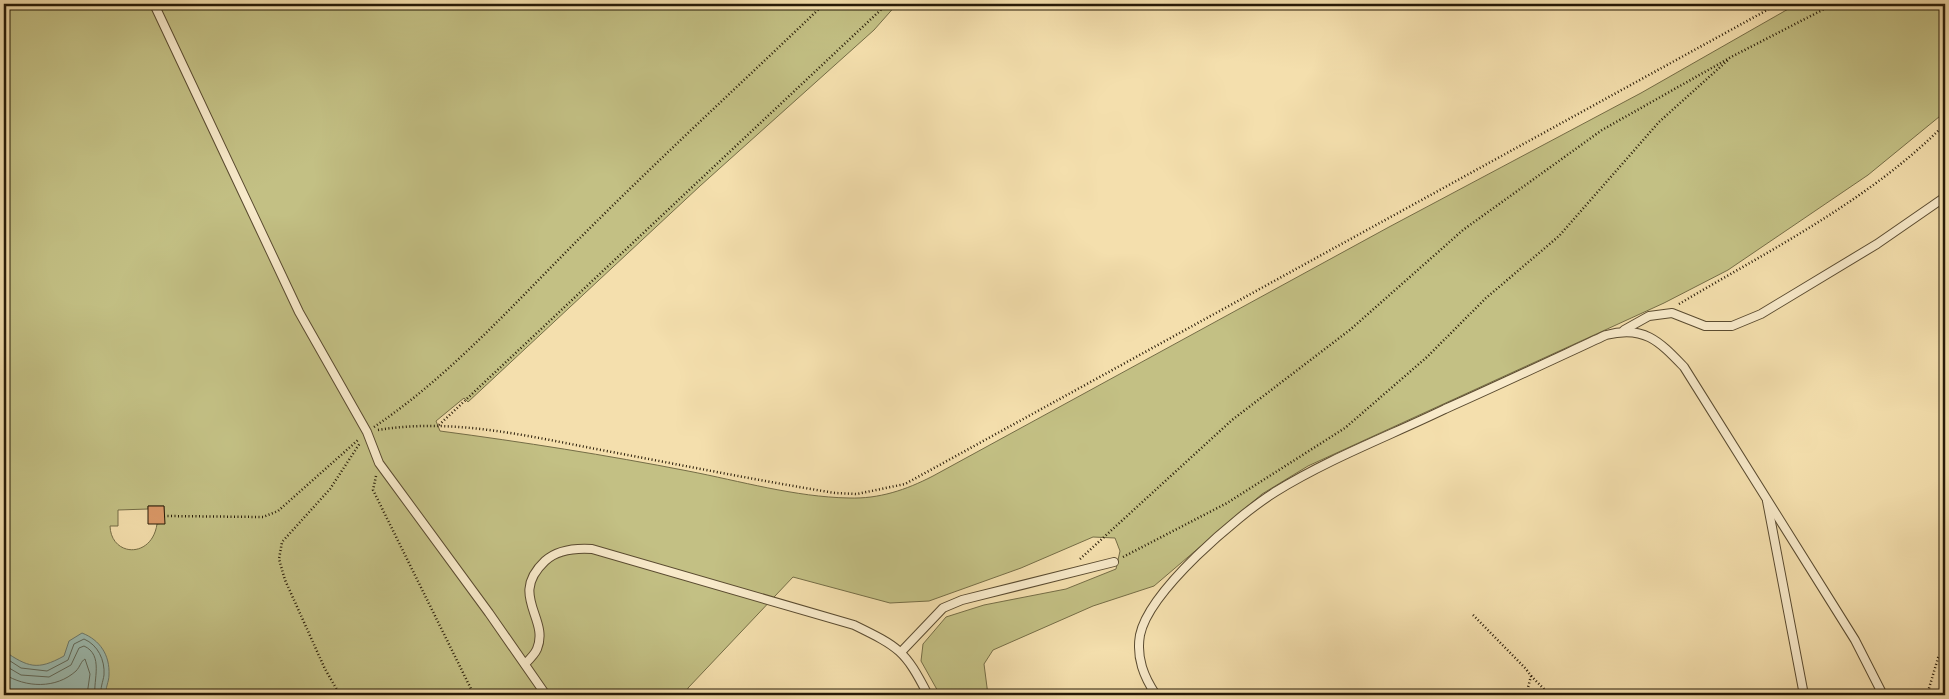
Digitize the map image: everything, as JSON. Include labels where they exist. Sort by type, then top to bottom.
[{"type":"lane","points":[[154,4],[299,312],[367,432],[379,463],[526,664],[546,695]]},
{"type":"lane","points":[[1156,695],[1147,682],[1139,662],[1140,636],[1147,615],[1179,574],[1252,507],[1308,473],[1606,335],[1624,330],[1649,316],[1672,313],[1704,326],[1732,326],[1761,314],[1877,244],[1945,197]]},
{"type":"lane","points":[[1624,330],[1637,331],[1650,337],[1666,348],[1684,367],[1766,495],[1855,640],[1883,695]]},
{"type":"lane","points":[[1766,495],[1804,695]]},
{"type":"lane","points":[[526,664],[538,648],[538,630],[529,593],[530,580],[551,556],[579,548],[592,549],[854,625],[887,641],[902,652],[914,668],[928,695]]},
{"type":"lane","points":[[902,652],[943,608],[962,600],[1114,562]]},
{"type":"path","points":[[164,516],[263,518],[278,511],[367,432],[401,409],[441,376],[588,230],[824,4]]},
{"type":"path","points":[[439,425],[887,4]]},
{"type":"path","points":[[340,695],[325,670],[285,580],[279,558],[282,542],[330,489],[367,432],[403,426],[439,425],[540,438],[835,493],[857,494],[905,484],[1778,4]]},
{"type":"path","points":[[1063,575],[1232,420],[1351,329],[1463,230],[1602,130],[1733,56],[1834,4]]},
{"type":"path","points":[[1114,562],[1148,547],[1227,503],[1345,428],[1427,357],[1486,298],[1559,236],[1659,122],[1733,56]]},
{"type":"path","points":[[1672,313],[1678,304],[1826,216],[1890,172],[1945,124]]},
{"type":"path","points":[[379,463],[373,490],[474,695]]},
{"type":"path","points":[[1473,614],[1550,695]]},
{"type":"path","points":[[1927,695],[1938,658],[1945,646]]},
{"type":"path","points":[[1526,695],[1531,676]]},
{"type":"path","points":[[1534,695],[1544,695]]},
{"type":"shaded area","points":[[4,4],[897,4],[874,30],[700,186],[468,402],[464,398],[436,421],[440,431],[626,460],[788,492],[829,497],[860,498],[892,493],[933,476],[1389,227],[1641,93],[1797,4],[1945,4],[1945,112],[1868,175],[1728,270],[1664,303],[1308,466],[1262,494],[1154,586],[1093,606],[993,650],[984,664],[988,695],[940,695],[921,661],[923,644],[946,617],[984,605],[1066,589],[1116,569],[1120,551],[1115,538],[1093,537],[1021,568],[929,601],[890,603],[793,577],[688,688],[686,695],[4,695]],"holes":[[[148,506],[164,506],[164,523],[157,524],[154,535],[148,543],[132,550],[117,544],[112,536],[110,526],[118,526],[118,510],[148,509]]]},
{"type":"water","points":[[82,633],[99,644],[106,655],[109,675],[106,695],[4,695],[4,651],[26,664],[47,664],[64,656],[69,641]]},
{"type":"building","points":[[148,506],[164,506],[165,524],[148,524]]}]
